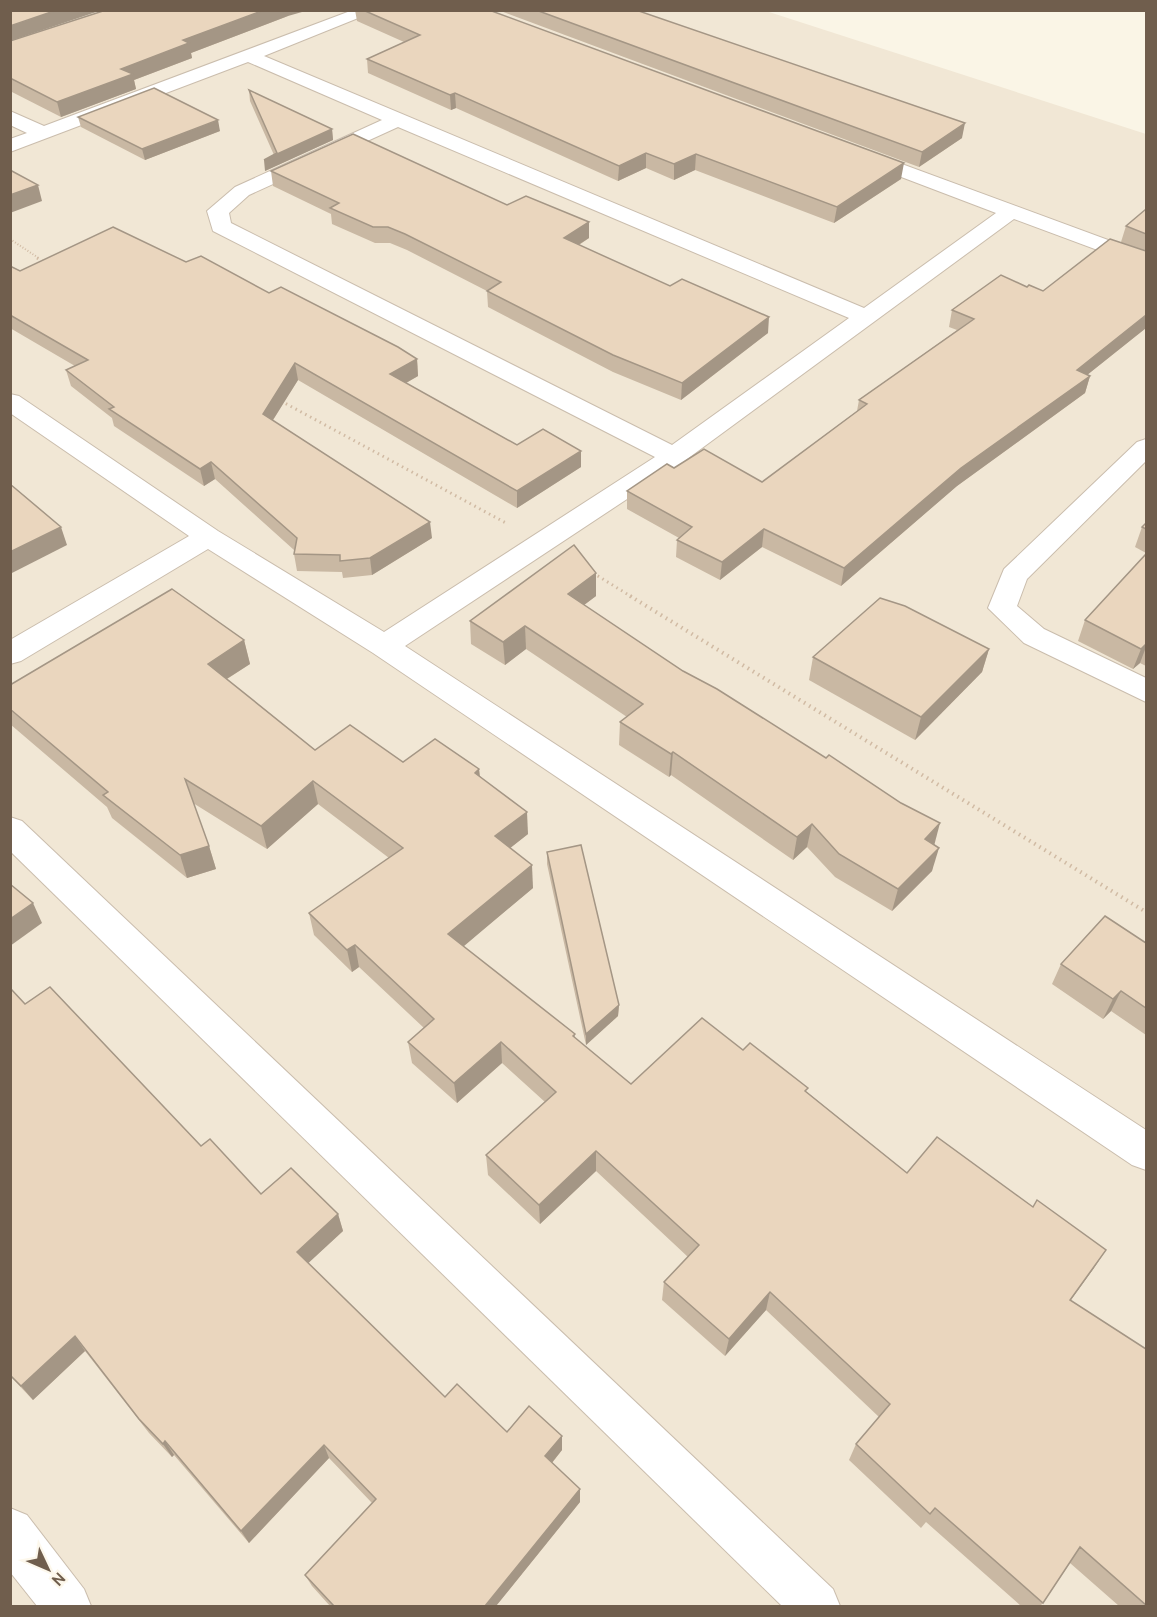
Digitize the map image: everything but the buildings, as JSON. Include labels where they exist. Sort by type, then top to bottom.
[{"type":"street","points":[[10,147],[370,10]]},
{"type":"street","points":[[250,57],[866,317]]},
{"type":"street","points":[[10,117],[44,134]]},
{"type":"street","points":[[397,120],[242,192],[218,211],[221,226],[674,456]]},
{"type":"street","points":[[844,148],[1146,261]]},
{"type":"street","points":[[384,646],[674,456],[1012,211]]},
{"type":"street","points":[[10,401],[208,537],[384,646],[1146,1152]]},
{"type":"street","points":[[1146,447],[1014,575],[1002,608],[1034,636],[1146,691]]},
{"type":"street","points":[[10,654],[208,537]]},
{"type":"street","points":[[10,830],[816,1606]]},
{"type":"street","points":[[10,1532],[67,1606]]},
{"type":"path","points":[[10,239],[48,265]]},
{"type":"path","points":[[280,401],[542,542],[1146,912]]},
{"type":"shaded area","points":[[11,11],[766,11],[1146,134],[1146,1606],[11,1606]]}]
